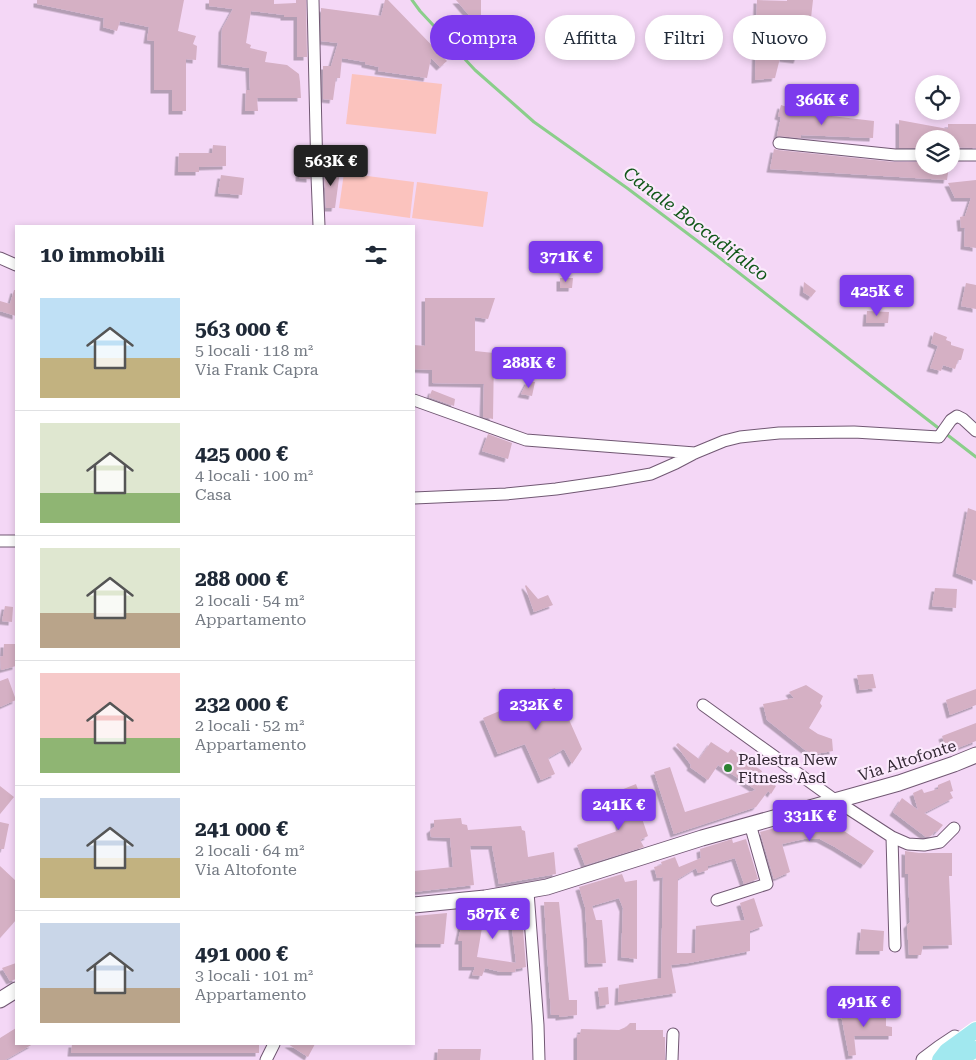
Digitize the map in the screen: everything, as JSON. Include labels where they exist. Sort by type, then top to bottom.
[{"type":"main road","points":[[940,1060],[947,1051],[976,1030]]},
{"type":"main road","points":[[958,1060],[976,1049]]},
{"type":"street","points":[[313,0],[319,225]]},
{"type":"street","points":[[779,143],[895,155],[915,155]]},
{"type":"street","points":[[960,155],[976,155]]},
{"type":"street","points":[[0,258],[15,265]]},
{"type":"street","points":[[415,400],[526,440],[694,453]]},
{"type":"street","points":[[415,498],[506,494],[556,489],[651,474],[694,453],[740,437],[779,433],[854,432],[939,437],[951,420],[957,416],[976,431]]},
{"type":"street","points":[[0,541],[15,541]]},
{"type":"street","points":[[703,705],[892,838],[908,844],[924,845],[940,842],[954,828]]},
{"type":"street","name":"Via Altofonte","points":[[415,905],[485,898],[528,892],[547,887],[702,838],[899,783],[976,755]]},
{"type":"street","points":[[717,900],[767,884],[750,824]]},
{"type":"street","points":[[892,838],[894,946]]},
{"type":"street","points":[[528,892],[539,1060]]},
{"type":"street","points":[[924,1060],[976,1026]]},
{"type":"street","points":[[672,1060],[673,1034]]},
{"type":"street","points":[[266,1060],[274,1045]]},
{"type":"shaded area","points":[[352,74],[442,84],[436,134],[346,124]]},
{"type":"shaded area","points":[[344,173],[414,182],[410,218],[339,208]]},
{"type":"shaded area","points":[[417,182],[488,192],[483,227],[412,218]]},
{"type":"building","points":[[37,0],[184,0],[178,31],[196,36],[193,44],[197,46],[196,60],[186,59],[186,111],[172,111],[172,90],[154,90],[154,41],[147,40],[149,27],[120,21],[117,31],[103,27],[104,18],[37,4]]},
{"type":"building","points":[[209,0],[274,0],[274,4],[296,3],[296,0],[306,0],[307,57],[297,57],[297,17],[284,17],[284,15],[251,11],[246,43],[251,45],[250,48],[267,52],[265,62],[287,65],[299,74],[301,98],[257,98],[258,111],[245,111],[246,90],[250,90],[249,68],[221,64],[222,29],[233,9],[209,6]]},
{"type":"building","points":[[385,0],[388,0],[430,43],[431,60],[427,78],[378,71],[379,67],[365,64],[365,62],[342,58],[340,78],[336,78],[333,100],[323,99],[323,66],[331,66],[338,43],[321,41],[321,8],[381,16]]},
{"type":"building","points":[[456,0],[481,0],[481,15],[469,15]]},
{"type":"building","points":[[757,0],[813,0],[811,15],[757,15]]},
{"type":"building","points":[[433,60],[447,61],[440,67]]},
{"type":"building","points":[[756,60],[780,60],[775,78],[755,80]]},
{"type":"building","points":[[781,105],[790,108],[789,111],[874,121],[873,138],[777,136],[781,117],[778,116]]},
{"type":"building","points":[[899,120],[948,129],[948,124],[976,124],[976,148],[960,147],[960,130],[915,130],[915,148],[899,148]]},
{"type":"building","points":[[213,145],[226,146],[226,166],[199,167],[199,172],[178,172],[179,153],[212,153]]},
{"type":"building","points":[[774,149],[894,162],[915,162],[915,175],[948,175],[947,180],[770,169]]},
{"type":"building","points":[[300,158],[309,158],[310,179],[299,178]]},
{"type":"building","points":[[324,168],[340,171],[335,208],[326,208]]},
{"type":"building","points":[[221,175],[244,178],[242,195],[218,193]]},
{"type":"building","points":[[976,180],[976,248],[964,246],[965,228],[961,228],[960,217],[965,216],[971,198],[955,198],[948,183]]},
{"type":"building","points":[[560,278],[573,278],[572,288],[560,288]]},
{"type":"building","points":[[804,282],[816,291],[811,297],[803,292]]},
{"type":"building","points":[[966,283],[976,285],[976,309],[961,306]]},
{"type":"building","points":[[15,290],[15,316],[0,311],[0,301],[10,304]]},
{"type":"building","points":[[425,298],[495,298],[488,319],[475,317],[475,351],[494,353],[493,419],[483,417],[484,384],[432,383],[432,370],[415,369],[415,345],[425,346]]},
{"type":"building","points":[[867,311],[889,312],[888,323],[866,323]]},
{"type":"building","points":[[934,332],[947,337],[946,340],[951,342],[951,345],[964,349],[961,360],[958,360],[955,369],[943,365],[941,371],[930,368],[938,346],[931,343]]},
{"type":"building","points":[[528,381],[535,382],[532,396],[521,394]]},
{"type":"building","points":[[432,390],[455,399],[454,406],[429,397]]},
{"type":"building","points":[[488,434],[512,443],[508,459],[482,451]]},
{"type":"building","points":[[968,508],[976,511],[976,581],[956,573]]},
{"type":"building","points":[[526,585],[538,599],[548,595],[553,605],[534,612]]},
{"type":"building","points":[[935,588],[957,589],[956,608],[932,606]]},
{"type":"building","points":[[5,606],[13,607],[12,622],[2,621]]},
{"type":"building","points":[[4,644],[15,644],[15,666],[1,670],[0,657],[3,656]]},
{"type":"building","points":[[873,674],[876,688],[860,690],[857,675]]},
{"type":"building","points":[[8,678],[15,700],[0,707],[0,681]]},
{"type":"building","points":[[806,685],[823,696],[820,703],[822,706],[809,728],[818,734],[832,739],[833,751],[815,754],[805,750],[767,720],[763,704],[794,698],[789,692]]},
{"type":"building","points":[[555,688],[582,749],[572,764],[564,749],[548,758],[555,774],[541,780],[525,744],[498,754],[483,718],[521,702],[525,709],[541,702],[538,693]]},
{"type":"building","points":[[976,689],[976,705],[950,715],[946,700]]},
{"type":"building","points":[[976,723],[976,741],[947,752],[942,736]]},
{"type":"building","points":[[711,742],[728,753],[731,749],[762,771],[760,775],[776,786],[771,794],[768,791],[756,807],[674,834],[654,772],[670,767],[685,812],[756,790],[718,765],[708,780],[690,767],[691,765],[676,745],[678,743],[699,759]]},
{"type":"building","points":[[950,780],[953,791],[950,792],[953,798],[924,813],[943,825],[931,836],[926,837],[893,812],[902,798],[918,810],[913,793],[922,789],[924,793],[938,789],[938,785]]},
{"type":"building","points":[[636,784],[640,795],[635,798],[648,836],[640,840],[644,847],[585,865],[577,845],[620,830],[617,807],[619,804],[616,792]]},
{"type":"building","points":[[0,786],[14,797],[0,814]]},
{"type":"building","points":[[820,815],[874,851],[864,865],[820,839],[808,838],[782,844],[790,872],[774,879],[760,832]]},
{"type":"building","points":[[461,818],[462,824],[467,825],[468,830],[521,826],[522,830],[525,831],[528,857],[554,852],[556,874],[499,884],[492,846],[470,846],[474,885],[415,892],[415,871],[453,867],[450,838],[431,837],[430,830],[434,827],[434,820]]},
{"type":"building","points":[[0,822],[9,824],[4,849],[0,849]]},
{"type":"building","points":[[732,839],[733,843],[746,839],[758,879],[744,884],[735,858],[708,866],[708,870],[698,873],[696,868],[678,879],[677,953],[695,953],[696,926],[745,920],[740,903],[754,898],[763,926],[750,931],[750,951],[671,965],[676,993],[618,1002],[619,985],[661,978],[663,877],[657,878],[654,867],[662,865],[661,862],[675,857],[679,867],[701,858],[700,849]]},
{"type":"building","points":[[905,851],[952,853],[952,876],[949,876],[952,945],[923,946],[921,955],[909,955],[907,925],[910,922],[908,874],[905,874]]},
{"type":"building","points":[[0,866],[15,880],[15,921],[0,938]]},
{"type":"building","points":[[622,874],[625,882],[637,880],[637,959],[621,957],[623,908],[619,898],[592,906],[596,920],[602,920],[606,963],[588,964],[585,907],[579,887]]},
{"type":"building","points":[[544,902],[559,902],[569,1000],[577,1000],[577,1015],[559,1017],[559,1015],[551,1015]]},
{"type":"building","points":[[521,904],[526,967],[516,968],[515,972],[501,972],[485,968],[482,976],[472,975],[475,967],[462,967],[462,941],[458,941],[463,918],[483,922],[477,957],[516,963],[511,919],[485,921],[482,908]]},
{"type":"building","points":[[447,913],[444,944],[416,944],[415,916]]},
{"type":"building","points":[[861,929],[884,931],[883,951],[859,951]]},
{"type":"building","points":[[15,963],[15,979],[10,981],[2,968]]},
{"type":"building","points":[[608,987],[609,1004],[600,1006],[598,988]]},
{"type":"building","points":[[886,1014],[886,1026],[892,1027],[892,1036],[854,1036],[856,1055],[849,1056],[841,1015]]},
{"type":"building","points":[[630,1023],[636,1023],[636,1030],[663,1030],[663,1037],[665,1037],[665,1060],[577,1060],[577,1035],[580,1034],[581,1029],[619,1030]]},
{"type":"building","points":[[15,1029],[15,1045],[31,1045],[5,1060],[0,1060],[0,1038]]},
{"type":"building","points":[[72,1045],[259,1045],[259,1053],[71,1053]]},
{"type":"building","points":[[290,1045],[314,1045],[308,1057]]},
{"type":"building","points":[[438,1049],[481,1049],[480,1060],[437,1060]]},
{"type":"waterway","name":"Canale Boccadifalco","points":[[412,0],[475,70],[534,122],[627,188],[716,255],[976,457]]},
{"type":"place","name":"Palestra New Fitness Asd","points":[[728,768]]}]
